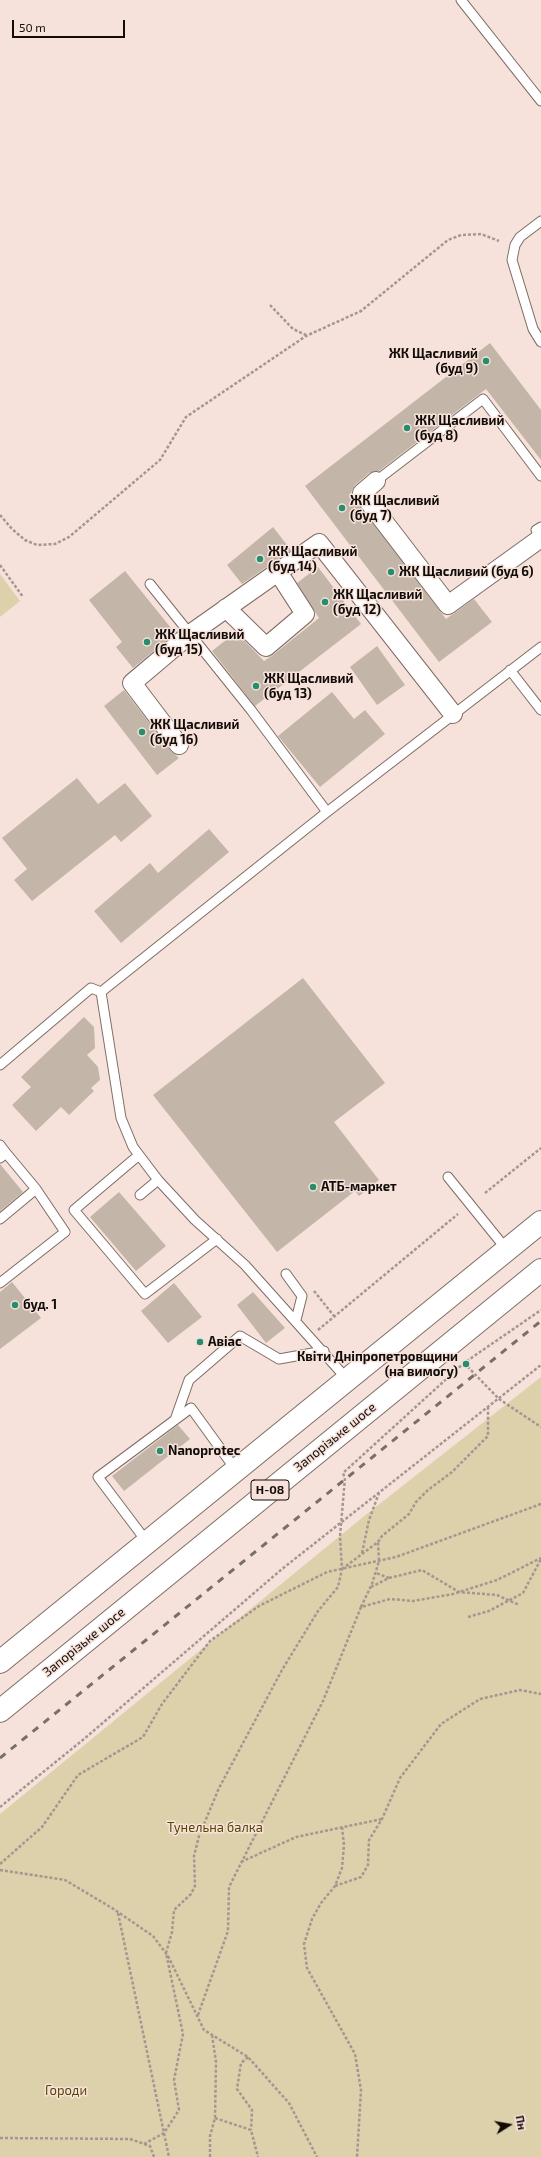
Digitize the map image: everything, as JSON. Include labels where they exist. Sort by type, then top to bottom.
[{"type":"main road","name":"Н-08","points":[[0,1662],[541,1222]]},
{"type":"main road","name":"Запорізьке шосе","points":[[0,1711],[541,1270]]},
{"type":"street","points":[[376,481],[362,493],[448,605],[541,537]]},
{"type":"street","points":[[179,745],[132,683],[190,634],[319,543],[453,714]]},
{"type":"street","points":[[226,608],[266,647],[305,614],[278,572]]},
{"type":"lane","points":[[461,0],[541,101]]},
{"type":"lane","points":[[541,221],[520,237],[514,246],[512,260],[533,329],[541,342]]},
{"type":"lane","points":[[376,481],[483,399],[541,476]]},
{"type":"lane","points":[[541,527],[536,530],[541,537]]},
{"type":"lane","points":[[150,584],[251,710],[328,812]]},
{"type":"lane","points":[[101,992],[328,812],[541,647]]},
{"type":"lane","points":[[510,670],[541,710]]},
{"type":"lane","points":[[0,1064],[91,988],[101,992]]},
{"type":"lane","points":[[101,992],[121,1118],[125,1131],[139,1155],[158,1180],[245,1265],[311,1336],[348,1379]]},
{"type":"lane","points":[[0,1145],[3,1156],[36,1189],[65,1232],[0,1283]]},
{"type":"lane","points":[[139,1155],[74,1210],[145,1294],[217,1239]]},
{"type":"lane","points":[[448,1177],[507,1250]]},
{"type":"lane","points":[[140,1194],[158,1180]]},
{"type":"lane","points":[[0,1219],[36,1189]]},
{"type":"lane","points":[[286,1274],[302,1296],[296,1320]]},
{"type":"lane","points":[[175,1420],[189,1380],[240,1336],[279,1359],[324,1351]]},
{"type":"lane","points":[[148,1542],[98,1477],[191,1408],[236,1470]]},
{"type":"path","points":[[0,515],[12,529],[25,540],[37,545],[55,544],[69,537],[160,460],[186,417],[306,336],[361,311],[448,240],[461,235],[481,234],[499,241]]},
{"type":"path","points":[[270,305],[293,329],[306,336]]},
{"type":"path","points":[[0,565],[24,597]]},
{"type":"path","points":[[485,1192],[541,1148]]},
{"type":"path","points":[[311,1336],[458,1214]]},
{"type":"path","points":[[311,1288],[334,1316]]},
{"type":"path","points":[[144,2144],[164,2133],[179,2110],[174,2080],[183,2034],[166,1953],[172,1932],[174,1910],[191,1894],[195,1886],[194,1856],[199,1836],[218,1788],[282,1670],[318,1611],[338,1587],[342,1569],[340,1536],[345,1478],[343,1473],[464,1363],[541,1310]]},
{"type":"path","points":[[464,1363],[500,1399],[541,1427]]},
{"type":"path","points":[[0,1807],[84,1740],[282,1569],[488,1406],[500,1399],[541,1365]]},
{"type":"path","points":[[342,1569],[378,1542],[382,1536],[409,1514],[416,1502],[424,1494],[452,1472],[488,1436],[488,1406]]},
{"type":"path","points":[[362,1553],[369,1520],[379,1493]]},
{"type":"path","points":[[0,1864],[42,1826],[78,1775],[143,1737],[162,1704],[210,1641],[260,1606],[327,1572],[396,1557],[541,1504]]},
{"type":"path","points":[[198,2015],[228,1931],[229,1887],[323,1701],[370,1588],[379,1561],[378,1542]]},
{"type":"path","points":[[361,1607],[390,1599],[413,1601],[458,1592],[497,1580],[541,1558]]},
{"type":"path","points":[[468,1617],[489,1611],[511,1601],[523,1593],[541,1558]]},
{"type":"path","points":[[370,1588],[389,1578],[422,1570],[458,1592],[498,1595],[519,1605]]},
{"type":"path","points":[[375,1573],[389,1578]]},
{"type":"path","points":[[335,1886],[360,1877],[368,1865],[369,1840],[382,1819],[400,1778],[441,1724],[480,1699],[520,1690],[541,1694]]},
{"type":"path","points":[[241,1862],[296,1837],[382,1819]]},
{"type":"path","points":[[342,1827],[344,1845],[342,1868],[335,1886],[321,1903],[312,1919],[304,1944],[307,1968],[355,2054],[361,2090],[357,2157]]},
{"type":"path","points":[[0,1870],[65,1880],[118,1912],[153,1936],[166,1953],[198,2015],[204,2030],[248,2057],[289,2103],[317,2157]]},
{"type":"path","points":[[118,1912],[169,2157]]},
{"type":"path","points":[[210,2157],[210,2136],[215,2118],[216,2062],[212,2035]]},
{"type":"path","points":[[248,2057],[241,2063],[237,2089],[252,2110],[251,2130],[258,2157]]},
{"type":"path","points":[[215,2118],[251,2130]]},
{"type":"path","points":[[0,2138],[130,2139],[150,2146],[154,2157]]},
{"type":"green space","points":[[0,574],[20,601],[0,617]]},
{"type":"green space","name":"Тунельна балка","points":[[541,1377],[541,2157],[0,2157],[0,1814],[368,1513]]},
{"type":"building","points":[[490,343],[541,410],[541,460],[486,389],[379,471],[369,473],[355,485],[351,493],[446,619],[474,599],[492,622],[439,662],[305,486]]},
{"type":"building","name":"ЖК Щасливий (буд 14)","points":[[273,527],[291,550],[242,584],[227,565]]},
{"type":"building","points":[[318,567],[361,624],[255,706],[212,651],[236,632],[264,661],[273,655],[319,618],[297,583]]},
{"type":"building","points":[[125,571],[175,633],[133,668],[116,647],[122,642],[89,600]]},
{"type":"building","points":[[377,646],[405,685],[377,705],[350,667]]},
{"type":"building","name":"ЖК Щасливий (буд 16)","points":[[124,690],[171,751],[179,758],[157,775],[104,706]]},
{"type":"building","points":[[332,692],[354,719],[365,710],[385,734],[320,787],[278,736]]},
{"type":"building","points":[[77,778],[98,804],[125,783],[152,816],[121,842],[115,835],[32,901],[14,880],[27,869],[2,838]]},
{"type":"building","points":[[209,829],[229,852],[121,943],[94,911],[150,863],[158,873]]},
{"type":"building","points":[[303,978],[385,1083],[334,1122],[379,1180],[359,1196],[355,1191],[277,1252],[153,1095]]},
{"type":"building","points":[[84,1017],[94,1027],[95,1048],[87,1055],[98,1067],[100,1080],[91,1088],[94,1091],[69,1115],[61,1107],[36,1131],[12,1105],[31,1087],[21,1077]]},
{"type":"building","points":[[0,1164],[23,1192],[0,1211]]},
{"type":"building","points":[[119,1192],[166,1246],[136,1271],[90,1217]]},
{"type":"building","name":"буд. 1","points":[[12,1282],[41,1318],[0,1349],[0,1292]]},
{"type":"building","points":[[174,1283],[202,1317],[168,1343],[141,1311]]},
{"type":"building","points":[[253,1292],[285,1328],[266,1343],[237,1305]]},
{"type":"building","points":[[178,1425],[190,1439],[124,1491],[112,1476]]},
{"type":"railway","points":[[0,1758],[541,1321]]},
{"type":"place","name":"ЖК Щасливий (буд 9)","points":[[486,361]]},
{"type":"place","name":"ЖК Щасливий (буд 8)","points":[[407,428]]},
{"type":"place","name":"ЖК Щасливий (буд 7)","points":[[342,508]]},
{"type":"place","name":"ЖК Щасливий (буд 14)","points":[[260,559]]},
{"type":"place","name":"ЖК Щасливий (буд 6)","points":[[391,572]]},
{"type":"place","name":"ЖК Щасливий (буд 12)","points":[[325,602]]},
{"type":"place","name":"ЖК Щасливий (буд 15)","points":[[147,642]]},
{"type":"place","name":"ЖК Щасливий (буд 13)","points":[[256,686]]},
{"type":"place","name":"ЖК Щасливий (буд 16)","points":[[142,732]]},
{"type":"place","name":"АТБ-маркет","points":[[313,1187]]},
{"type":"place","name":"буд. 1","points":[[15,1305]]},
{"type":"place","name":"Авіас","points":[[200,1342]]},
{"type":"place","name":"Квіти Дніпропетровщини (на вимогу)","points":[[466,1364]]},
{"type":"place","name":"Nanoprotec","points":[[160,1451]]},
{"type":"park label","name":"Городи","points":[[66,2091]]}]
